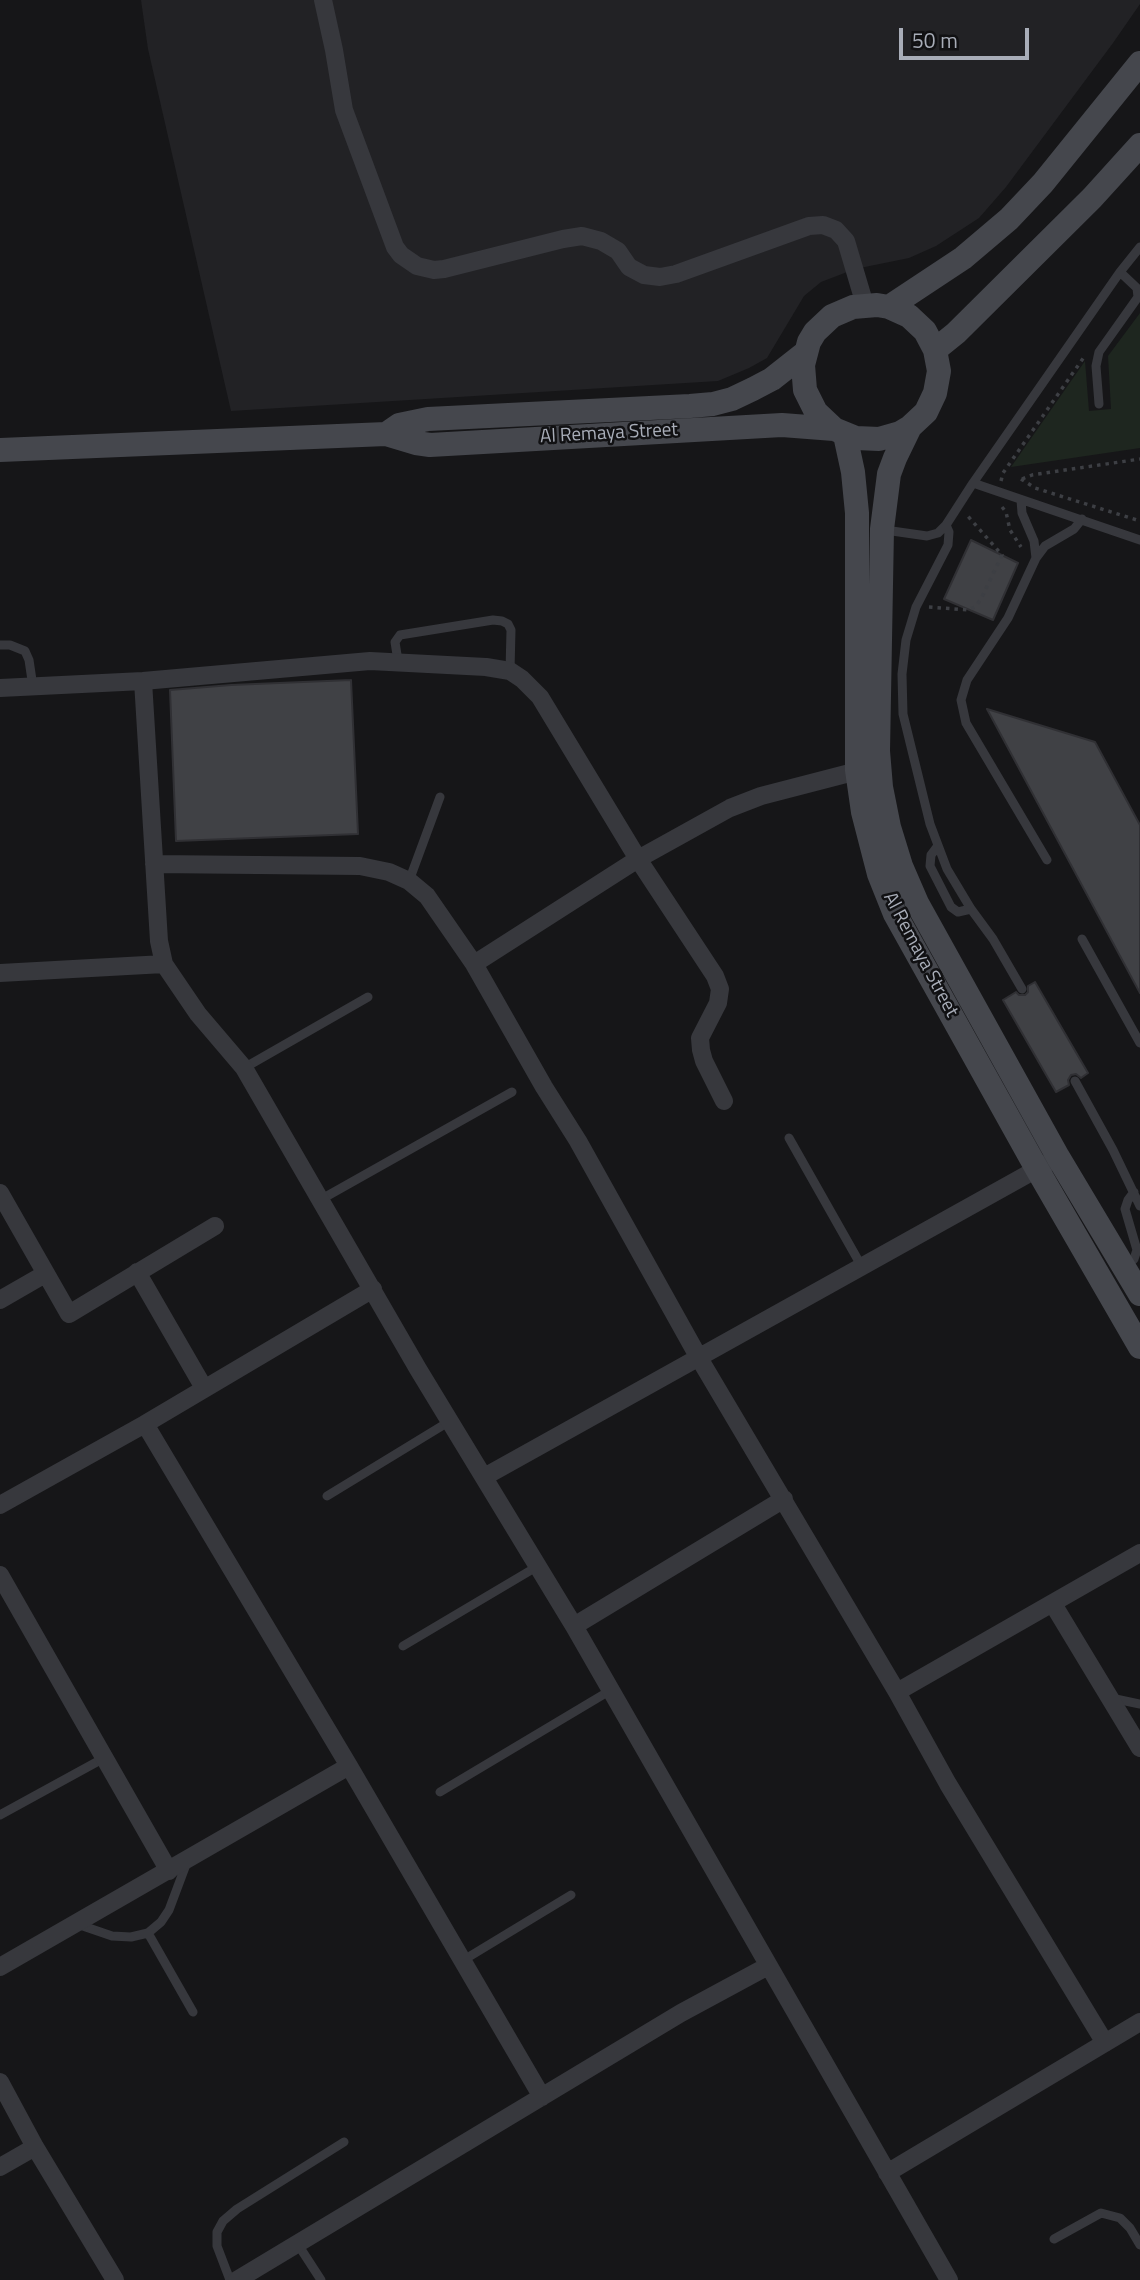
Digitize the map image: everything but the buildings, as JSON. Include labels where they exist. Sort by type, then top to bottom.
[{"type":"street","points":[[323,0],[344,110],[395,247],[401,255],[417,267],[444,269],[582,236],[601,240],[618,251],[629,267],[636,271],[660,277],[676,274],[809,226],[823,225],[836,230],[846,241],[877,306],[909,316],[917,323],[935,350],[939,371],[935,393],[926,412],[900,433],[867,440],[839,432],[824,422],[809,402],[803,377],[809,342],[823,323],[842,310],[877,306],[963,258],[1009,219],[1044,183],[1140,63]]},
{"type":"street","points":[[935,350],[956,333],[1092,198],[1140,145]]},
{"type":"street","name":"Al Remaya Street","points":[[386,434],[411,421],[428,419],[713,404],[732,399],[762,384],[805,353]]},
{"type":"street","name":"Al Remaya Street","points":[[0,450],[386,434],[430,445],[800,425],[839,432],[853,472],[857,513],[868,769],[908,885],[1140,1347]]},
{"type":"street","name":"Al Remaya Street","points":[[868,769],[881,529],[889,474],[910,427]]},
{"type":"street","points":[[0,688],[144,681],[346,662],[398,661],[510,671],[540,697],[638,859],[715,976],[720,989],[718,1003],[700,1038],[704,1061],[724,1101]]},
{"type":"street","points":[[144,681],[159,942],[164,964],[198,1014],[244,1068],[450,1421],[574,1626],[950,2280]]},
{"type":"street","points":[[474,964],[638,859],[730,808],[761,796],[868,769]]},
{"type":"street","points":[[154,864],[360,866],[389,872],[410,881],[427,896],[474,964],[578,1141],[699,1358],[897,1692],[961,1807],[1105,2043]]},
{"type":"street","points":[[0,973],[164,964]]},
{"type":"street","points":[[484,1477],[1048,1163]]},
{"type":"street","name":"Al Remaya Street","points":[[1048,1163],[1124,1267],[1140,1294]]},
{"type":"street","points":[[0,1193],[69,1314],[215,1226]]},
{"type":"street","points":[[137,1272],[204,1388]]},
{"type":"street","points":[[0,1300],[45,1274]]},
{"type":"street","points":[[0,1506],[373,1289]]},
{"type":"street","points":[[145,1424],[542,2097]]},
{"type":"street","points":[[574,1626],[784,1499]]},
{"type":"street","points":[[897,1692],[1140,1553]]},
{"type":"street","points":[[0,1574],[169,1871]]},
{"type":"street","points":[[1052,1604],[1140,1748]]},
{"type":"street","points":[[0,1967],[349,1766]]},
{"type":"street","points":[[237,2280],[681,2013],[768,1966]]},
{"type":"street","points":[[887,2173],[1140,2022]]},
{"type":"street","points":[[0,2082],[35,2147],[115,2280]]},
{"type":"street","points":[[0,2167],[35,2147]]},
{"type":"lane","points":[[881,529],[927,536],[938,533],[946,525],[972,483],[1140,247]]},
{"type":"lane","points":[[1099,404],[1096,366],[1099,352],[1139,294],[1137,288],[1120,272]]},
{"type":"lane","points":[[972,483],[1140,540]]},
{"type":"lane","points":[[1021,500],[1034,541],[1036,558]]},
{"type":"lane","points":[[1047,860],[966,723],[961,710],[962,695],[967,680],[1008,618],[1036,558],[1045,546],[1074,529],[1082,519]]},
{"type":"lane","points":[[946,525],[949,532],[948,545],[916,607],[903,656],[901,694],[907,734],[937,847],[947,869],[1022,989]]},
{"type":"lane","points":[[398,661],[395,642],[400,635],[492,620],[508,624],[511,630],[510,671]]},
{"type":"lane","points":[[0,645],[10,645],[25,652],[29,660],[33,687]]},
{"type":"lane","points":[[410,881],[440,797]]},
{"type":"lane","points":[[937,847],[931,855],[930,866],[951,907],[958,912],[971,909]]},
{"type":"lane","points":[[1082,939],[1140,1043]]},
{"type":"lane","points":[[244,1068],[368,997]]},
{"type":"lane","points":[[1075,1081],[1140,1206]]},
{"type":"lane","points":[[320,1200],[512,1092]]},
{"type":"lane","points":[[789,1138],[862,1267]]},
{"type":"lane","points":[[1124,1267],[1134,1259],[1137,1250],[1125,1209],[1134,1192]]},
{"type":"lane","points":[[327,1496],[450,1421]]},
{"type":"lane","points":[[403,1646],[538,1566]]},
{"type":"lane","points":[[440,1792],[611,1690]]},
{"type":"lane","points":[[1110,1698],[1140,1704]]},
{"type":"lane","points":[[0,1815],[104,1758]]},
{"type":"lane","points":[[77,1924],[112,1936],[131,1937],[148,1933],[169,1910],[188,1860]]},
{"type":"lane","points":[[462,1961],[571,1895]]},
{"type":"lane","points":[[148,1933],[193,2012]]},
{"type":"lane","points":[[230,2280],[217,2246],[217,2232],[222,2221],[344,2141]]},
{"type":"lane","points":[[1054,2239],[1101,2213],[1120,2218],[1140,2245]]},
{"type":"lane","points":[[297,2242],[321,2280]]},
{"type":"path","points":[[1023,554],[1009,527],[1006,512],[997,501],[1003,473],[1088,352]]},
{"type":"path","points":[[1140,459],[1032,475],[1021,479],[1035,488],[1140,521]]},
{"type":"path","points":[[916,607],[968,610],[975,607],[1002,555],[958,505]]},
{"type":"shaded area","points":[[141,0],[1140,0],[1140,4],[1006,187],[979,218],[936,246],[909,258],[855,269],[821,282],[804,296],[767,358],[749,368],[718,381],[231,411],[148,49]]},
{"type":"shaded area","points":[[1140,313],[1140,448],[1011,467],[1085,361],[1089,411],[1111,409],[1108,356]]}]
